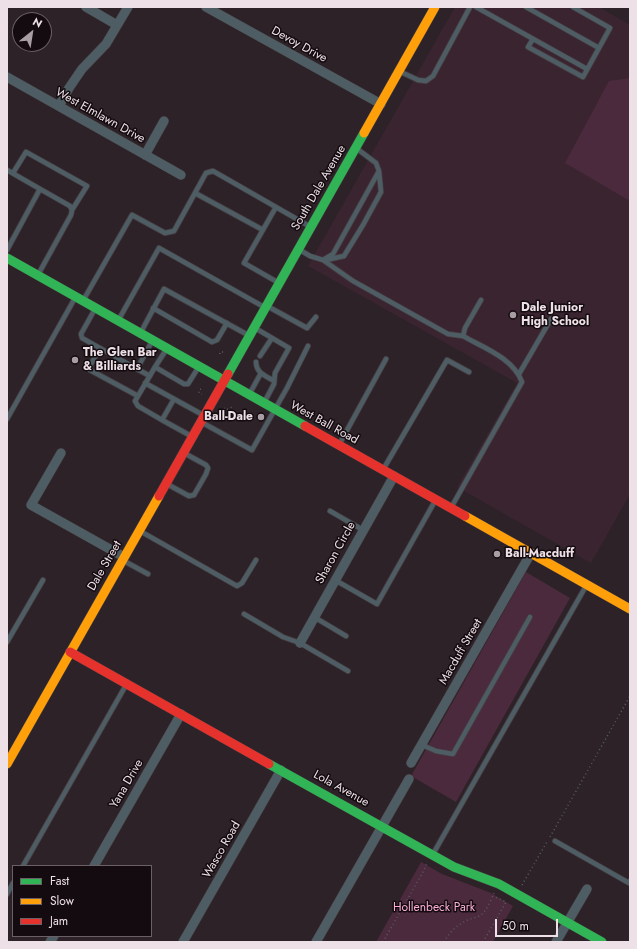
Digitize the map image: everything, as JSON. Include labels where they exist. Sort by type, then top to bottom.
[{"type":"street","points":[[86,7],[117,25]]},
{"type":"street","points":[[59,106],[82,69],[106,44],[128,7]]},
{"type":"street","name":"Devoy Drive","points":[[206,7],[381,104]]},
{"type":"street","name":"South Dale Avenue","points":[[224,380],[435,7]]},
{"type":"street","name":"West Elmlawn Drive","points":[[7,77],[181,175]]},
{"type":"street","points":[[145,155],[164,121]]},
{"type":"street","name":"West Ball Road","points":[[7,258],[630,609]]},
{"type":"street","name":"Dale Street","points":[[7,764],[224,380]]},
{"type":"street","points":[[61,453],[31,504],[123,559]]},
{"type":"street","name":"Sharon Circle","points":[[300,643],[394,476]]},
{"type":"street","name":"Macduff Street","points":[[412,763],[531,553]]},
{"type":"street","name":"Lola Avenue","points":[[70,652],[454,867],[499,884],[602,942]]},
{"type":"street","name":"Yana Drive","points":[[95,865],[180,714]]},
{"type":"street","name":"Wasco Road","points":[[183,942],[281,770]]},
{"type":"street","points":[[316,942],[409,779]]},
{"type":"street","points":[[556,942],[587,889]]},
{"type":"lane","points":[[399,71],[418,80],[426,81],[433,76],[470,7]]},
{"type":"lane","points":[[476,7],[587,69]]},
{"type":"lane","points":[[526,7],[599,48]]},
{"type":"lane","points":[[533,39],[528,47],[583,77],[610,28],[573,7]]},
{"type":"lane","points":[[323,260],[344,256],[381,192],[379,171],[376,163],[356,148]]},
{"type":"lane","points":[[13,173],[26,152],[86,186],[38,275]]},
{"type":"lane","points":[[7,170],[70,206],[72,210]]},
{"type":"lane","points":[[7,419],[132,215],[165,233],[174,231],[206,173],[213,171],[311,227]]},
{"type":"lane","points":[[323,260],[333,254],[379,171]]},
{"type":"lane","points":[[7,250],[40,189]]},
{"type":"lane","points":[[195,193],[263,230]]},
{"type":"lane","points":[[276,208],[244,263],[279,283]]},
{"type":"lane","points":[[118,320],[159,248],[307,328],[316,317]]},
{"type":"lane","points":[[298,249],[310,256],[323,260],[353,281],[448,334],[463,336],[505,359],[519,374],[522,382],[451,508]]},
{"type":"lane","points":[[140,333],[164,289],[227,323],[272,338],[289,348],[275,373],[274,384],[264,402]]},
{"type":"lane","points":[[463,336],[465,328],[481,300]]},
{"type":"lane","points":[[96,308],[81,336],[150,376]]},
{"type":"lane","points":[[154,308],[212,342],[217,340],[227,323]]},
{"type":"lane","points":[[519,374],[551,319]]},
{"type":"lane","points":[[260,356],[272,338]]},
{"type":"lane","points":[[137,368],[153,340]]},
{"type":"lane","points":[[145,383],[174,398],[202,419],[252,450],[308,346]]},
{"type":"lane","points":[[100,348],[91,364],[90,370],[138,396]]},
{"type":"lane","points":[[166,348],[135,402],[138,406],[192,437]]},
{"type":"lane","points":[[339,445],[386,358]]},
{"type":"lane","points":[[383,470],[447,360],[469,372]]},
{"type":"lane","points":[[256,362],[256,367],[261,373],[274,381]]},
{"type":"lane","points":[[155,367],[188,384],[199,366]]},
{"type":"lane","points":[[249,394],[261,373]]},
{"type":"lane","points":[[162,420],[174,398]]},
{"type":"lane","points":[[166,484],[189,496],[194,495],[206,474],[208,468],[206,466],[183,453]]},
{"type":"lane","points":[[335,580],[377,604],[436,500]]},
{"type":"lane","points":[[330,511],[363,530]]},
{"type":"lane","points":[[139,531],[237,586],[242,583],[256,560]]},
{"type":"lane","points":[[123,559],[148,574]]},
{"type":"lane","points":[[7,642],[43,580]]},
{"type":"lane","points":[[431,854],[587,584]]},
{"type":"lane","points":[[244,614],[283,637],[300,643],[348,671]]},
{"type":"lane","points":[[314,617],[346,636]]},
{"type":"lane","points":[[422,745],[436,751],[453,754],[530,618]]},
{"type":"lane","points":[[24,865],[127,683]]},
{"type":"lane","points":[[555,841],[629,883],[630,881]]},
{"type":"lane","points":[[7,894],[12,885]]},
{"type":"path","points":[[220,354],[220,352],[224,352]]},
{"type":"path","points":[[201,389],[199,390],[199,393],[202,394]]},
{"type":"path","points":[[224,408],[226,410],[232,407],[232,405]]},
{"type":"path","points":[[483,942],[508,898],[522,887],[630,696]]},
{"type":"path","points":[[383,942],[424,872],[431,854]]},
{"type":"path","points":[[444,942],[451,931],[458,925],[479,916],[484,912],[499,884]]},
{"type":"path","points":[[493,896],[506,902]]},
{"type":"shaded area","name":"Dale Junior High School","points":[[455,7],[599,7],[630,25],[630,494],[591,563],[457,487],[517,383],[308,266]]},
{"type":"green space","points":[[630,78],[630,201],[565,163],[609,81]]},
{"type":"green space","points":[[526,572],[570,598],[456,802],[411,776]]},
{"type":"green space","name":"Hollenbeck Park","points":[[421,862],[442,874],[491,893],[513,906],[493,942],[376,942]]},
{"type":"traffic: fast","points":[[228,374],[364,133]]},
{"type":"traffic: fast","points":[[7,258],[305,426]]},
{"type":"traffic: fast","points":[[269,764],[454,867],[499,884],[602,942]]},
{"type":"traffic: slow","points":[[364,133],[435,7]]},
{"type":"traffic: slow","points":[[7,764],[159,496]]},
{"type":"traffic: slow","points":[[465,516],[630,609]]},
{"type":"traffic: jam","points":[[159,496],[228,374]]},
{"type":"traffic: jam","points":[[305,426],[465,516]]},
{"type":"traffic: jam","points":[[70,652],[269,764]]},
{"type":"place","name":"Dale Junior High School","points":[[513,315]]},
{"type":"place","name":"The Glen Bar & Billiards","points":[[75,360]]},
{"type":"place","name":"Ball-Dale","points":[[261,417]]},
{"type":"place","name":"Ball-Macduff","points":[[497,554]]}]
